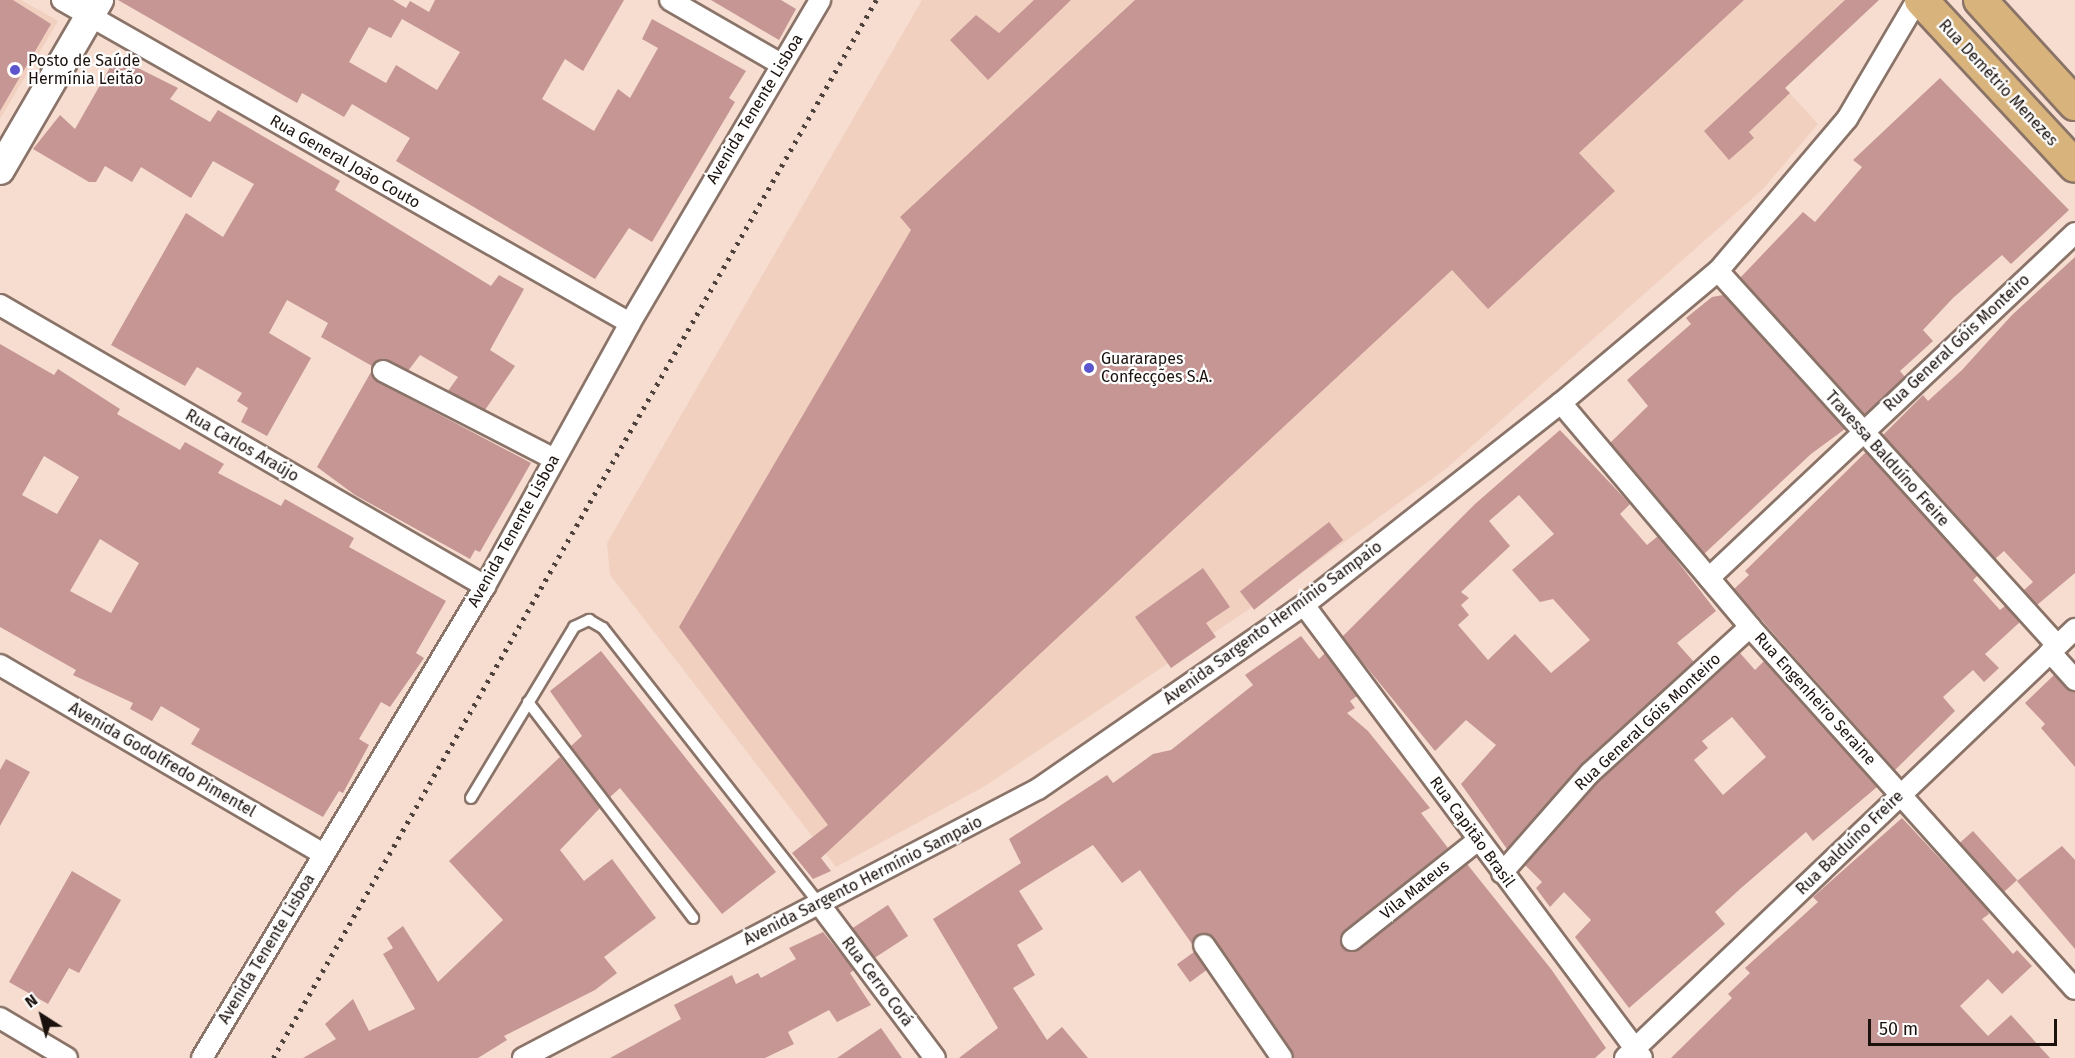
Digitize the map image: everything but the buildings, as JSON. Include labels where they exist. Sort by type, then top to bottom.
[{"type":"main road","name":"Rua Demétrio Menezes","points":[[1919,0],[2075,166]]},
{"type":"main road","points":[[1980,0],[2075,104]]},
{"type":"street","name":"Rua General João Couto","points":[[62,0],[94,8],[630,322]]},
{"type":"street","points":[[670,0],[781,64]]},
{"type":"street","name":"Avenida Tenente Lisboa","points":[[202,1058],[484,586],[630,322],[820,0]]},
{"type":"street","name":"Avenida Sargento Hermínio Sampaio","points":[[523,1058],[820,906],[1038,789],[1304,604],[1561,403],[1718,271],[1853,111],[1919,0]]},
{"type":"street","points":[[0,170],[94,8]]},
{"type":"street","name":"Rua General Góis Monteiro","points":[[1709,578],[2075,233]]},
{"type":"street","name":"Travessa Balduíno Freire","points":[[1718,271],[2054,648],[2075,680]]},
{"type":"street","name":"Rua Carlos Araújo","points":[[0,306],[484,586]]},
{"type":"street","points":[[383,371],[554,459]]},
{"type":"street","name":"Rua Engenheiro Seraine","points":[[1561,403],[1750,627],[2075,989]]},
{"type":"street","name":"Rua Capitão Brasil","points":[[1304,604],[1634,1055]]},
{"type":"street","name":"Rua General Góis Monteiro","points":[[1502,873],[1590,773],[1750,627]]},
{"type":"street","name":"Rua Balduíno Freire","points":[[1634,1055],[1901,793],[2075,629]]},
{"type":"street","name":"Avenida Godolfredo Pimentel","points":[[0,665],[324,854]]},
{"type":"street","name":"Vila Mateus","points":[[1352,940],[1478,840]]},
{"type":"street","name":"Rua Cerro Corá","points":[[820,906],[935,1058]]},
{"type":"street","points":[[1203,945],[1282,1058]]},
{"type":"street","points":[[0,1018],[67,1058]]},
{"type":"lane","points":[[471,798],[574,627],[589,620],[603,628],[820,906]]},
{"type":"lane","points":[[528,702],[693,918]]},
{"type":"shaded area","name":"Posto de Saúde Hermínia Leitão","points":[[0,0],[21,0],[58,21],[0,119]]},
{"type":"shaded area","name":"Guararapes Confecções S.A.","points":[[922,0],[1875,0],[1785,88],[1818,124],[1763,189],[1447,468],[1285,585],[985,786],[836,867],[610,575],[607,543]]},
{"type":"railway","points":[[273,1058],[876,0]]},
{"type":"place","name":"Posto de Saúde Hermínia Leitão","points":[[15,70]]},
{"type":"place","name":"Guararapes Confecções S.A.","points":[[1089,368]]}]
